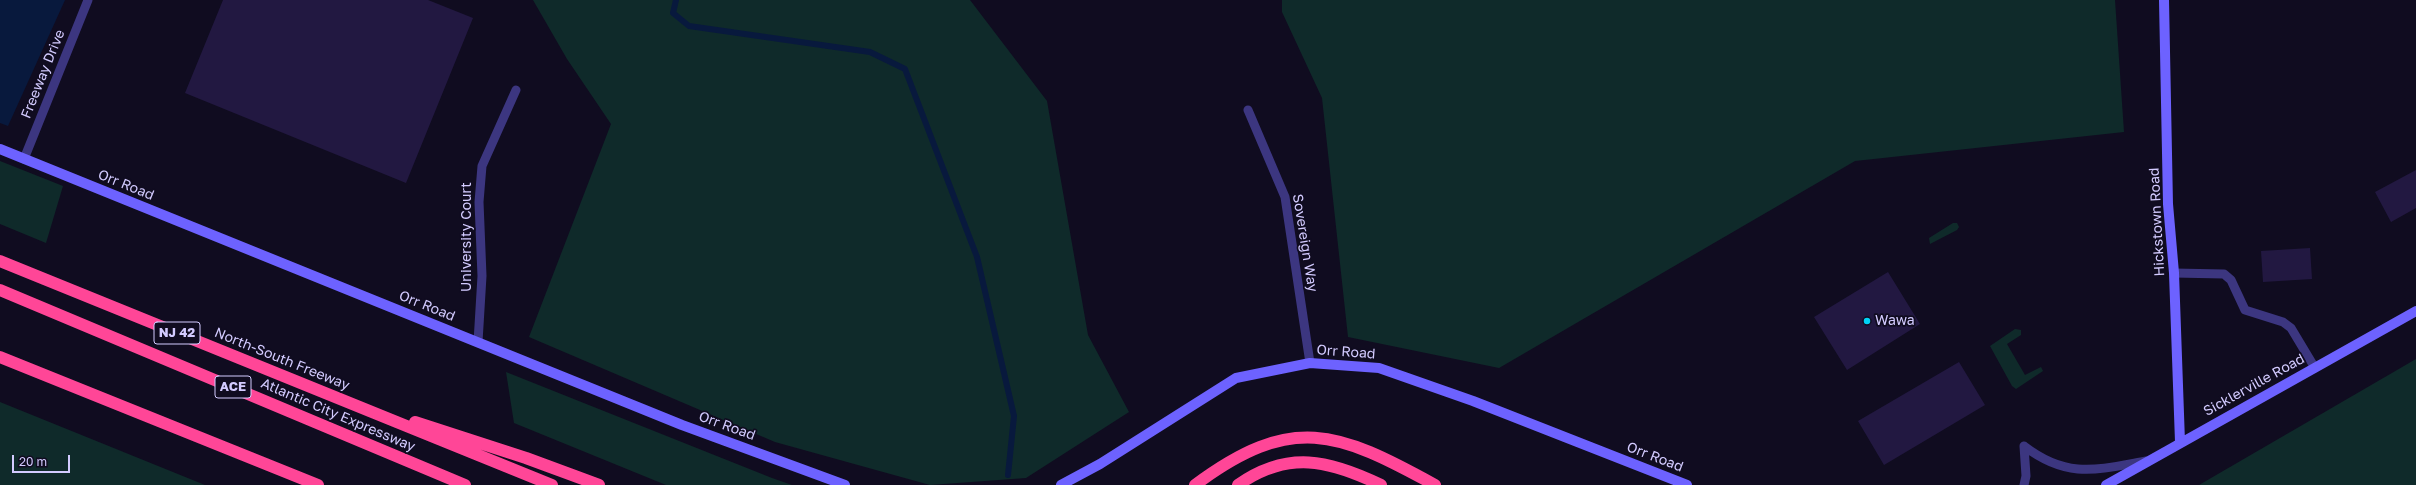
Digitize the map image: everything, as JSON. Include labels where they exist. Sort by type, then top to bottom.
[{"type":"highway","name":"North-South Freeway","points":[[0,261],[552,485]]},
{"type":"highway","name":"Atlantic City Expressway","points":[[0,290],[465,485]]},
{"type":"highway","points":[[0,357],[318,485]]},
{"type":"highway","points":[[354,404],[456,434],[599,485]]},
{"type":"highway","points":[[1195,485],[1246,452],[1279,440],[1315,437],[1343,442],[1365,449],[1435,485]]},
{"type":"highway","points":[[1238,485],[1254,474],[1305,461],[1326,463],[1347,470],[1381,485]]},
{"type":"street","name":"Hickstown Road","points":[[2164,0],[2168,204],[2174,273],[2180,442]]},
{"type":"street","name":"Orr Road","points":[[0,149],[682,424],[844,485]]},
{"type":"street","name":"Sicklerville Road","points":[[2106,485],[2180,442],[2416,311]]},
{"type":"street","name":"Orr Road","points":[[1061,485],[1100,464],[1236,378],[1310,363],[1379,368],[1473,401],[1687,485]]},
{"type":"lane","name":"Freeway Drive","points":[[24,159],[88,0]]},
{"type":"lane","name":"University Court","points":[[478,342],[482,276],[479,202],[482,166],[516,90]]},
{"type":"lane","name":"Sovereign Way","points":[[1248,110],[1285,198],[1310,363]]},
{"type":"lane","points":[[2174,273],[2224,274],[2231,280],[2244,310],[2282,322],[2291,328],[2315,368]]},
{"type":"lane","points":[[2024,485],[2024,446],[2040,458],[2064,468],[2091,470],[2149,461]]},
{"type":"green space","points":[[533,0],[970,0],[1047,101],[1088,335],[1129,412],[1026,478],[930,485],[775,442],[529,337],[611,124],[567,59]]},
{"type":"green space","points":[[1282,0],[2115,0],[2124,132],[1855,161],[1499,368],[1348,337],[1322,98],[1282,12]]},
{"type":"green space","points":[[0,161],[63,186],[46,243],[0,224]]},
{"type":"green space","points":[[1953,223],[1957,223],[1959,227],[1957,230],[1930,244],[1929,238]]},
{"type":"green space","points":[[2015,329],[2021,330],[2021,335],[2007,344],[2025,375],[2041,367],[2043,371],[2016,389],[2012,386],[1990,346]]},
{"type":"green space","points":[[2416,359],[2416,485],[2199,485]]},
{"type":"green space","points":[[506,372],[792,485],[666,485],[514,423]]},
{"type":"green space","points":[[0,402],[205,485],[0,485]]},
{"type":"water","points":[[0,0],[65,0],[8,126],[0,123]]},
{"type":"building","points":[[223,0],[428,0],[473,18],[406,183],[185,93]]},
{"type":"building","points":[[2416,170],[2416,208],[2391,222],[2375,192]]},
{"type":"building","points":[[2310,248],[2312,279],[2263,282],[2261,251]]},
{"type":"building","name":"Wawa","points":[[1888,272],[1920,324],[1847,370],[1814,317]]},
{"type":"building","points":[[1959,362],[1985,405],[1884,465],[1858,421]]},
{"type":"waterway","points":[[676,0],[673,13],[689,26],[870,52],[905,69],[977,257],[1014,416],[1008,475]]},
{"type":"place","name":"Wawa","points":[[1867,321]]}]
